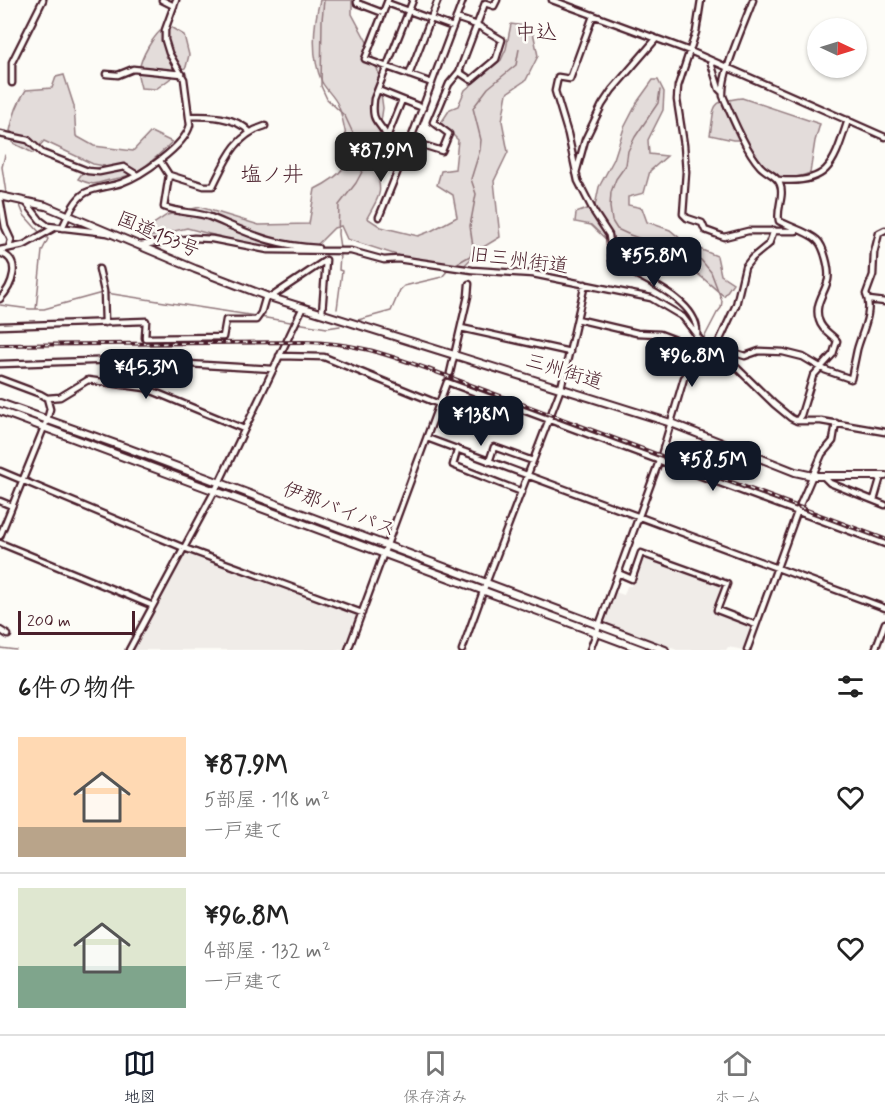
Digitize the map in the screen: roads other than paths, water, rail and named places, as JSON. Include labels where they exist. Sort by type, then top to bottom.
[{"type":"highway","name":"国道153号","points":[[0,198],[25,201],[69,215],[195,269],[268,297],[303,307]]},
{"type":"highway","name":"三州街道","points":[[303,307],[671,423],[795,472],[813,476],[883,476]]},
{"type":"highway","name":"伊那バイパス","points":[[0,403],[215,490],[483,591],[665,650]]},
{"type":"highway","name":"伊那バイパス","points":[[0,411],[46,423],[219,483],[486,584],[598,629],[643,650]]},
{"type":"street","points":[[12,83],[12,62],[43,0]]},
{"type":"street","points":[[62,228],[78,200],[86,193],[118,184],[160,161],[184,138],[190,125],[182,74],[169,53],[165,40],[165,30],[175,3],[162,0]]},
{"type":"street","points":[[357,0],[357,3],[383,13]]},
{"type":"street","points":[[403,158],[390,153],[387,137],[374,118],[374,99],[413,0]]},
{"type":"street","points":[[409,75],[438,0]]},
{"type":"street","points":[[379,217],[463,0]]},
{"type":"street","points":[[478,0],[494,6],[497,0]]},
{"type":"street","points":[[552,0],[690,51],[885,137]]},
{"type":"street","points":[[701,0],[696,32],[678,86],[676,100],[686,172],[683,214],[687,218],[702,223],[705,230],[710,233],[724,237],[748,231],[799,231]]},
{"type":"street","points":[[723,93],[729,68],[753,0]]},
{"type":"street","points":[[432,83],[365,59],[388,1],[453,27]]},
{"type":"street","points":[[410,141],[442,151],[449,134],[433,122],[448,84],[459,72],[485,3]]},
{"type":"street","points":[[577,320],[637,333],[660,334],[681,342],[694,340],[697,336],[695,322],[684,304],[612,260],[609,235],[594,212],[576,172],[568,134],[557,102],[555,83],[558,77],[570,79],[593,16]]},
{"type":"street","points":[[456,18],[477,25],[502,40],[496,59],[471,80],[459,72]]},
{"type":"street","points":[[576,172],[585,140],[602,105],[656,39]]},
{"type":"street","points":[[710,60],[730,114],[751,153],[760,167],[778,180],[782,187],[777,215],[779,221],[811,235],[821,244],[828,279],[817,304],[819,320],[824,330],[837,341],[833,354],[813,376],[797,421],[836,423],[885,432]]},
{"type":"street","points":[[106,74],[118,75],[133,69],[182,74]]},
{"type":"street","points":[[378,90],[437,110]]},
{"type":"street","points":[[387,137],[402,100]]},
{"type":"street","points":[[189,116],[228,119],[239,123],[250,132]]},
{"type":"street","points":[[778,180],[807,179],[824,172],[837,152],[848,120]]},
{"type":"street","points":[[160,161],[169,175],[204,186],[213,186],[224,162],[244,136],[265,126]]},
{"type":"street","points":[[0,134],[28,140],[42,153],[88,171],[99,172],[124,167],[137,175]]},
{"type":"street","points":[[169,175],[164,207],[210,217],[270,242],[321,248],[326,251],[322,313]]},
{"type":"street","points":[[0,198],[5,227],[11,240],[9,248]]},
{"type":"street","points":[[25,201],[40,220],[54,228]]},
{"type":"street","points":[[0,251],[24,245],[54,228],[110,233]]},
{"type":"street","points":[[590,650],[660,461],[684,378],[717,347],[736,305],[744,267],[769,244],[774,230]]},
{"type":"street","points":[[717,347],[745,356],[759,351],[783,351],[803,357],[825,370],[851,379],[864,331],[869,300],[866,294],[873,275],[874,253],[879,233],[885,230]]},
{"type":"street","name":"旧三州街道","points":[[140,245],[194,238],[212,239],[267,250],[351,251],[384,260],[398,259],[472,270],[533,274],[651,298],[683,317],[710,352],[737,368],[774,404],[797,421]]},
{"type":"street","points":[[0,251],[11,260],[14,269],[12,280],[0,299]]},
{"type":"street","points":[[0,326],[146,321],[145,338],[223,337],[226,320],[254,320],[258,317],[268,297],[326,260]]},
{"type":"street","points":[[99,268],[104,293],[105,323]]},
{"type":"street","points":[[450,373],[469,284]]},
{"type":"street","points":[[462,650],[561,388],[585,284]]},
{"type":"street","points":[[869,300],[885,302]]},
{"type":"street","points":[[129,650],[151,605],[219,483],[303,307]]},
{"type":"street","points":[[461,328],[570,352]]},
{"type":"street","points":[[279,356],[324,357],[439,404]]},
{"type":"street","points":[[0,364],[122,360],[273,369]]},
{"type":"street","points":[[0,379],[47,398],[60,397],[88,380],[145,388],[244,429]]},
{"type":"street","points":[[348,650],[447,382],[885,544]]},
{"type":"street","points":[[0,536],[46,423],[50,409],[47,398]]},
{"type":"street","points":[[747,650],[797,512],[822,454],[833,441],[836,423]]},
{"type":"street","points":[[427,438],[885,608]]},
{"type":"street","points":[[489,462],[494,447],[533,461]]},
{"type":"street","points":[[458,450],[453,465],[522,492]]},
{"type":"street","points":[[500,482],[506,468]]},
{"type":"street","points":[[0,471],[184,548],[362,613]]},
{"type":"street","points":[[822,476],[830,483],[885,505]]},
{"type":"street","points":[[874,500],[883,476]]},
{"type":"street","points":[[0,501],[12,506]]},
{"type":"street","points":[[0,543],[151,605]]},
{"type":"street","points":[[618,573],[632,579],[642,553],[727,584],[717,610],[756,624]]},
{"type":"street","points":[[875,650],[885,623]]},
{"type":"street","points":[[0,630],[8,635]]},
{"type":"waterway","points":[[324,0],[321,86],[327,99],[345,116],[363,160],[363,170],[339,205],[340,248]]},
{"type":"waterway","points":[[454,265],[470,256],[473,247],[470,226],[476,194],[471,179],[481,140],[473,108],[488,88],[516,65],[519,49]]},
{"type":"waterway","points":[[660,90],[658,103],[635,137],[628,151],[626,165],[616,179],[611,192],[612,221],[617,229],[630,235],[644,240],[660,241],[671,249],[701,260],[711,272],[722,301],[721,308],[704,338]]},
{"type":"waterway","points":[[5,155],[2,167],[6,193]]},
{"type":"waterway","points":[[19,203],[24,215],[40,233]]},
{"type":"waterway","points":[[36,309],[42,251],[47,238]]},
{"type":"waterway","points":[[337,309],[342,271],[339,270],[340,254]]},
{"type":"waterway","points":[[358,320],[391,311],[404,286],[442,277],[449,269]]},
{"type":"waterway","points":[[0,305],[44,309],[102,293]]},
{"type":"waterway","points":[[106,293],[256,316]]},
{"type":"waterway","points":[[260,317],[327,328],[340,326]]},
{"type":"waterway","points":[[877,650],[885,630]]},
{"type":"waterway","points":[[0,648],[16,650]]},
{"type":"railway","points":[[0,345],[303,342],[352,346],[428,369],[885,539]]},
{"type":"district","name":"中込","points":[[536,33]]},
{"type":"district","name":"塩ノ井","points":[[272,175]]}]
